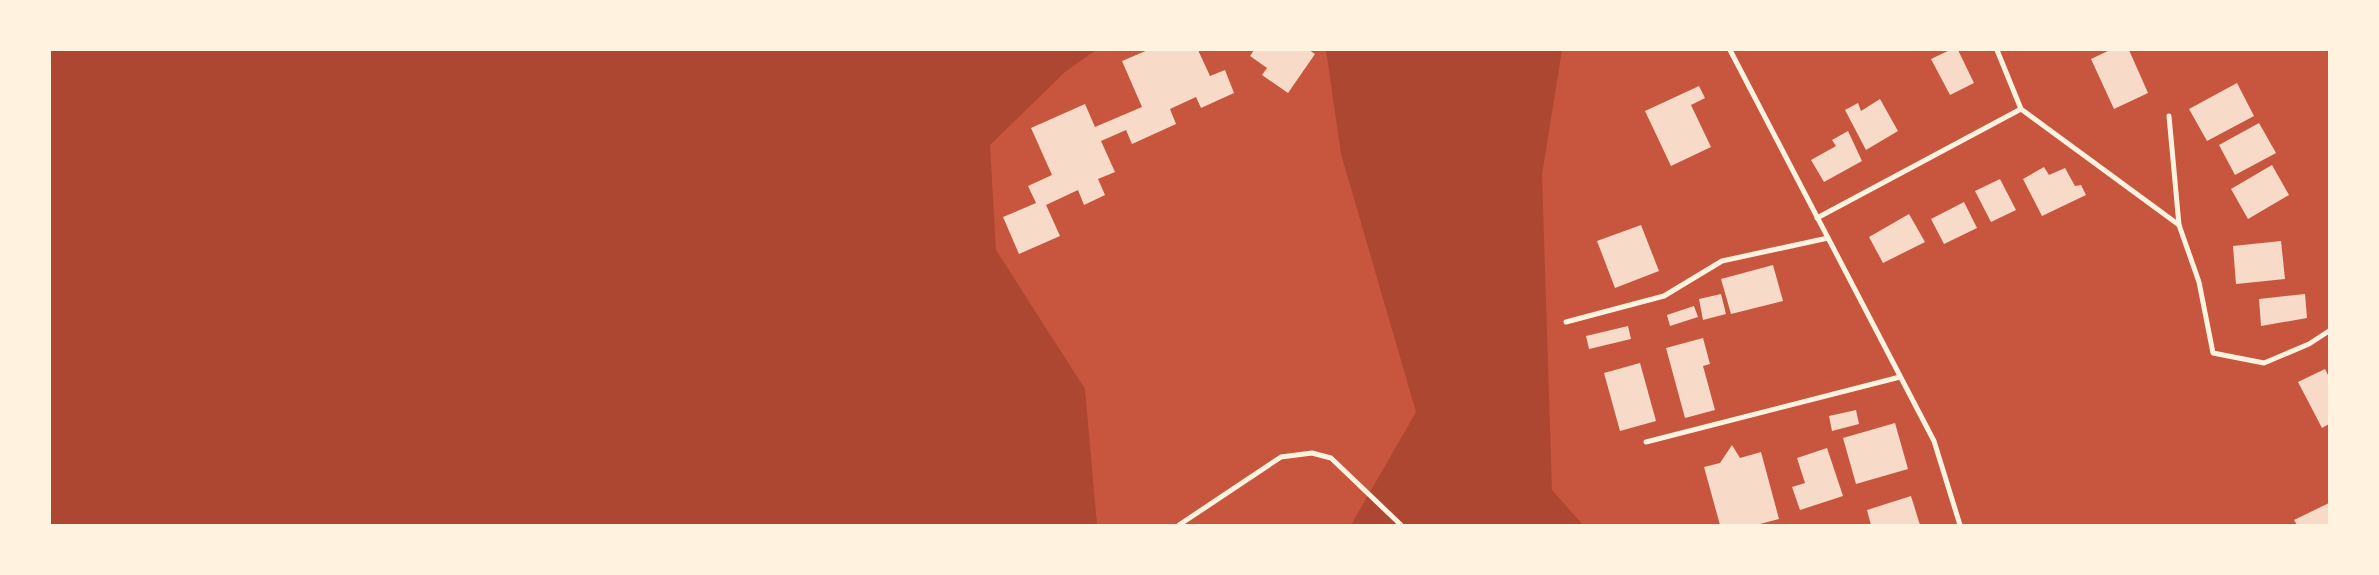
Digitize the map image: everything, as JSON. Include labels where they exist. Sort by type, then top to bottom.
[{"type":"street","points":[[1730,50],[1934,442],[1960,525]]},
{"type":"street","points":[[1996,50],[2021,109],[2179,225]]},
{"type":"street","points":[[1817,218],[2021,109]]},
{"type":"street","points":[[2169,116],[2179,225],[2199,282],[2213,353],[2264,363],[2309,344],[2329,331]]},
{"type":"street","points":[[1566,322],[1664,296],[1722,261],[1828,238]]},
{"type":"street","points":[[1646,442],[1900,377]]},
{"type":"street","points":[[1179,525],[1281,457],[1312,452],[1331,458],[1401,525]]},
{"type":"shaded area","points":[[50,50],[1096,50],[1065,72],[990,145],[996,250],[1085,389],[1097,525],[50,525]]},
{"type":"shaded area","points":[[1326,50],[1562,50],[1542,175],[1552,490],[1583,525],[1351,525],[1416,412],[1341,154]]},
{"type":"building","points":[[1148,50],[1198,50],[1210,76],[1225,70],[1234,93],[1201,108],[1196,97],[1170,109],[1176,124],[1132,144],[1126,130],[1101,141],[1115,172],[1098,179],[1105,195],[1084,205],[1078,190],[1046,205],[1060,236],[1019,254],[1003,217],[1036,203],[1028,186],[1052,175],[1031,128],[1085,104],[1095,127],[1142,107],[1122,61]]},
{"type":"building","points":[[1254,50],[1309,50],[1315,54],[1288,93],[1262,75],[1267,68],[1250,56]]},
{"type":"building","points":[[1950,50],[1958,50],[1974,83],[1950,95],[1931,59]]},
{"type":"building","points":[[2110,50],[2129,50],[2148,93],[2114,109],[2091,59]]},
{"type":"building","points":[[2237,83],[2254,116],[2207,141],[2189,109]]},
{"type":"building","points":[[1699,86],[1705,98],[1691,105],[1711,147],[1671,166],[1645,111]]},
{"type":"building","points":[[1880,99],[1898,131],[1866,150],[1845,110],[1858,103],[1861,111]]},
{"type":"building","points":[[2259,123],[2276,153],[2235,175],[2219,145]]},
{"type":"building","points":[[1848,131],[1862,161],[1824,182],[1811,160],[1836,146],[1832,140]]},
{"type":"building","points":[[2272,165],[2289,195],[2248,219],[2231,189]]},
{"type":"building","points":[[2044,167],[2049,175],[2065,168],[2075,186],[2081,185],[2086,195],[2042,216],[2023,179]]},
{"type":"building","points":[[2000,179],[2016,210],[1991,222],[1975,191]]},
{"type":"building","points":[[1964,202],[1977,228],[1944,244],[1931,219]]},
{"type":"building","points":[[1909,214],[1925,242],[1883,263],[1869,237]]},
{"type":"building","points":[[1641,225],[1659,271],[1615,288],[1597,241]]},
{"type":"building","points":[[2281,241],[2285,279],[2236,284],[2233,246]]},
{"type":"building","points":[[1773,265],[1783,301],[1731,314],[1721,279]]},
{"type":"building","points":[[1721,294],[1726,314],[1703,320],[1699,299]]},
{"type":"building","points":[[2305,294],[2307,318],[2261,326],[2259,299]]},
{"type":"building","points":[[1694,306],[1698,317],[1670,326],[1667,315]]},
{"type":"building","points":[[1628,326],[1631,339],[1589,349],[1586,336]]},
{"type":"building","points":[[1703,338],[1710,364],[1703,366],[1715,410],[1685,418],[1666,348]]},
{"type":"building","points":[[1640,363],[1656,421],[1620,431],[1604,373]]},
{"type":"building","points":[[2325,369],[2329,377],[2329,424],[2322,428],[2298,382]]},
{"type":"building","points":[[1856,410],[1859,424],[1832,431],[1829,416]]},
{"type":"building","points":[[1895,423],[1908,469],[1856,484],[1843,438]]},
{"type":"building","points":[[1732,445],[1740,458],[1761,452],[1779,519],[1756,525],[1720,525],[1704,467],[1720,463]]},
{"type":"building","points":[[1827,448],[1843,496],[1800,510],[1792,487],[1805,483],[1797,458]]},
{"type":"building","points":[[1911,496],[1920,525],[1871,525],[1867,510]]},
{"type":"building","points":[[2329,503],[2329,525],[2297,525],[2294,520]]}]
